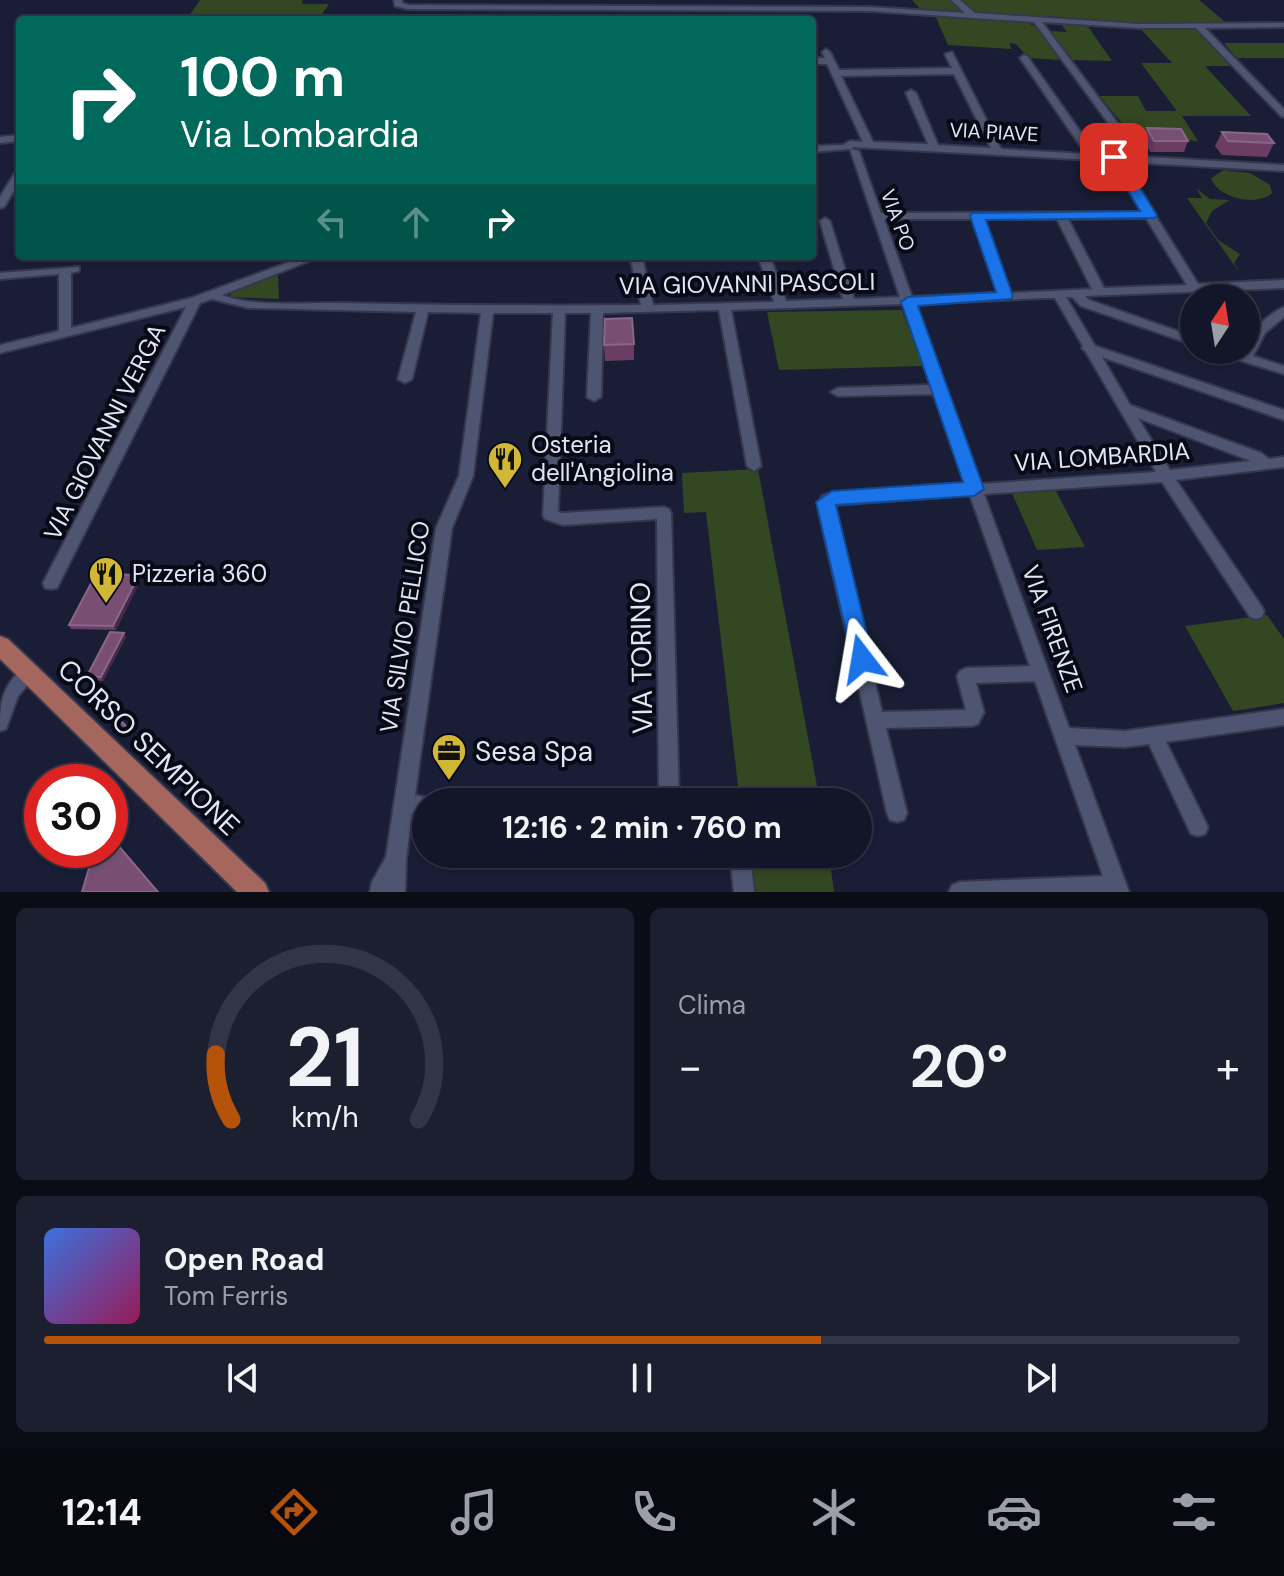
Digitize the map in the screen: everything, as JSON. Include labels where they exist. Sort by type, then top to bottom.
[{"type":"main road","name":"CORSO SEMPIONE","points":[[0,645],[256,892]]},
{"type":"street","points":[[398,0],[398,4],[408,7],[565,5],[870,9],[1038,22],[1199,27],[1284,25]]},
{"type":"street","points":[[955,0],[974,16]]},
{"type":"street","points":[[564,16],[565,5]]},
{"type":"street","points":[[471,16],[475,6]]},
{"type":"street","points":[[1038,22],[1137,157]]},
{"type":"street","points":[[1199,27],[1284,114]]},
{"type":"street","points":[[949,54],[997,151]]},
{"type":"street","name":"VIA PO","points":[[816,60],[828,56],[836,73],[877,216],[908,302]]},
{"type":"street","points":[[1024,58],[1092,155]]},
{"type":"street","points":[[836,73],[957,71]]},
{"type":"street","points":[[911,93],[934,147]]},
{"type":"street","name":"VIA PIAVE","points":[[816,149],[934,147],[1284,165]]},
{"type":"street","points":[[1114,157],[1192,284]]},
{"type":"street","points":[[0,205],[16,179]]},
{"type":"street","points":[[877,216],[1150,215]]},
{"type":"street","points":[[977,216],[1005,296]]},
{"type":"street","points":[[1061,216],[1099,291]]},
{"type":"street","points":[[825,221],[850,304]]},
{"type":"street","points":[[60,260],[64,270],[65,333]]},
{"type":"street","points":[[0,349],[195,301],[305,260]]},
{"type":"street","points":[[637,260],[648,308]]},
{"type":"street","points":[[765,260],[781,305]]},
{"type":"street","points":[[0,276],[64,270]]},
{"type":"street","name":"VIA GIOVANNI PASCOLI","points":[[1260,285],[1284,284]]},
{"type":"street","name":"VIA GIOVANNI PASCOLI","points":[[213,295],[226,301],[487,311],[850,304],[1180,288]]},
{"type":"street","points":[[1074,292],[1085,303],[1180,336]]},
{"type":"street","points":[[1058,293],[1123,407],[1256,612]]},
{"type":"street","name":"VIA GIOVANNI VERGA","points":[[51,583],[195,301]]},
{"type":"street","name":"VIA FIRENZE","points":[[908,302],[1118,889],[959,892]]},
{"type":"street","points":[[724,307],[754,466]]},
{"type":"street","points":[[405,379],[423,309]]},
{"type":"street","points":[[594,397],[597,309]]},
{"type":"street","name":"VIA TORINO","points":[[559,310],[550,515],[563,519],[664,513],[669,788]]},
{"type":"street","name":"VIA SILVIO PELLICO","points":[[386,891],[396,859],[444,528],[466,476],[487,311]]},
{"type":"street","points":[[1260,332],[1284,311]]},
{"type":"street","points":[[1088,348],[1284,415]]},
{"type":"street","points":[[1260,363],[1284,370]]},
{"type":"street","points":[[838,392],[939,389]]},
{"type":"street","points":[[1123,407],[1279,464]]},
{"type":"street","name":"VIA LOMBARDIA","points":[[876,720],[825,507],[827,500],[1167,476],[1279,464]]},
{"type":"street","points":[[0,723],[11,692],[29,673]]},
{"type":"street","points":[[897,813],[876,720],[972,718],[975,712],[966,676],[1041,673]]},
{"type":"street","points":[[1063,736],[1118,739],[1284,717]]},
{"type":"street","points":[[1154,735],[1198,827]]},
{"type":"street","points":[[404,803],[412,804]]},
{"type":"street","points":[[741,868],[744,892]]},
{"type":"green space","points":[[200,0],[303,0],[302,4],[329,4],[321,16],[189,16]]},
{"type":"green space","points":[[912,0],[1199,0],[1229,25],[1138,25],[976,15],[969,11],[921,10]]},
{"type":"green space","points":[[935,15],[1028,23],[1036,27],[1060,60],[1028,58],[1016,44],[1009,43],[1012,49],[948,45]]},
{"type":"green space","points":[[1061,24],[1087,25],[1112,61],[1073,60],[1050,31],[1067,32]]},
{"type":"green space","points":[[1139,27],[1196,28],[1231,66],[1205,66],[1251,116],[1182,116],[1198,141],[1168,139],[1164,132],[1128,131],[1100,96],[1138,96],[1146,111],[1177,111],[1141,63],[1172,63]]},
{"type":"green space","points":[[1224,43],[1284,43],[1284,58],[1237,58]]},
{"type":"green space","points":[[1224,170],[1250,173],[1270,185],[1272,193],[1248,200],[1229,195],[1221,191],[1211,178]]},
{"type":"green space","points":[[1196,188],[1210,199],[1230,200],[1212,211],[1206,223],[1218,240],[1240,254],[1234,263],[1239,272],[1187,198],[1202,198]]},
{"type":"green space","points":[[278,275],[279,299],[230,297],[231,293]]},
{"type":"green space","points":[[902,310],[923,366],[779,370],[767,312]]},
{"type":"green space","points":[[758,469],[817,788],[738,788],[706,512],[684,513],[682,473]]},
{"type":"green space","points":[[1056,491],[1085,547],[1037,550],[1012,493]]},
{"type":"green space","points":[[1267,615],[1284,639],[1284,703],[1233,711],[1185,626]]},
{"type":"green space","points":[[747,868],[831,868],[834,892],[750,892]]},
{"type":"building","points":[[1147,128],[1181,129],[1188,141],[1154,141]]},
{"type":"building","points":[[1222,132],[1267,134],[1274,143],[1228,141]]},
{"type":"building","points":[[632,318],[634,344],[604,345],[605,319]]},
{"type":"building","name":"Pizzeria 360","points":[[96,574],[139,575],[113,626],[69,625]]},
{"type":"building","points":[[110,632],[124,633],[101,677],[87,676]]},
{"type":"building","points":[[111,711],[126,726],[121,734],[104,717]]},
{"type":"building","points":[[128,857],[158,892],[82,892],[89,868],[128,868]]},
{"type":"place","name":"Osteria dell'Angiolina","points":[[505,490]]},
{"type":"place","name":"Pizzeria 360","points":[[106,605]]},
{"type":"place","name":"Sesa Spa","points":[[449,782]]},
{"type":"route","points":[[862,659],[825,502],[832,498],[974,489],[908,302],[1005,296],[977,216],[1150,215],[1114,157]]}]
